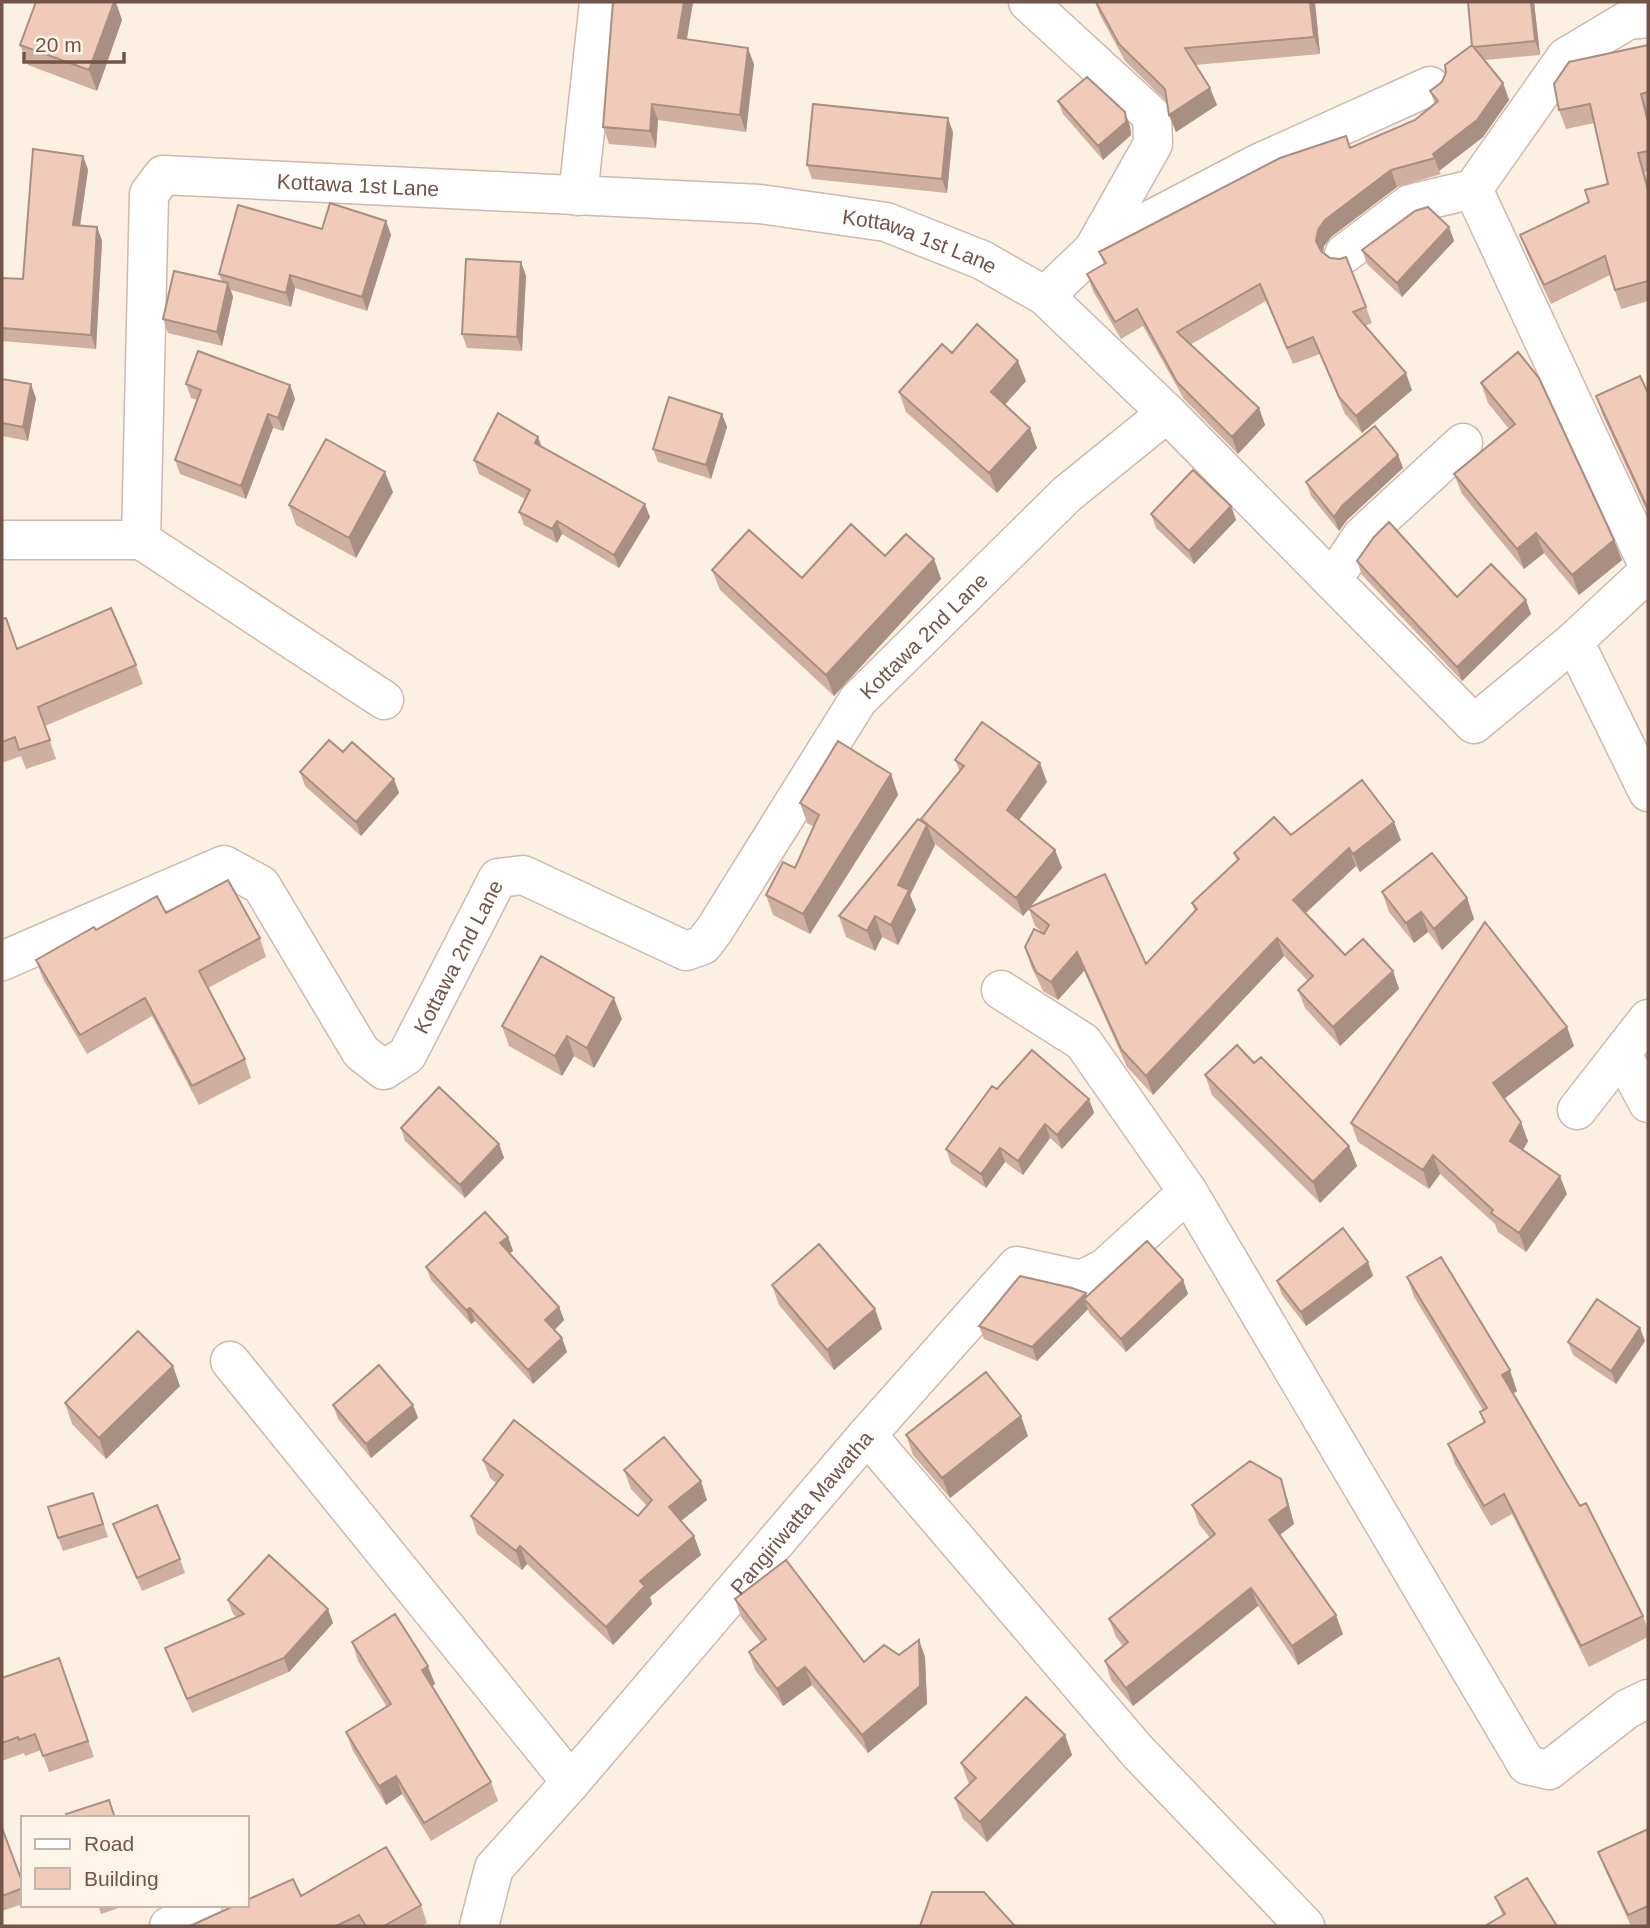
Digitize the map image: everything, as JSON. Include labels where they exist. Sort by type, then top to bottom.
[{"type":"street","points":[[578,196],[599,2]]},
{"type":"street","points":[[1028,2],[1152,116],[1153,144],[1093,250]]},
{"type":"street","points":[[1344,254],[1410,204],[1473,189],[1566,57],[1628,20],[1648,18]]},
{"type":"street","points":[[1045,296],[1093,250],[1257,164],[1430,86]]},
{"type":"street","name":"Kottawa 1st Lane","points":[[141,540],[149,194],[163,175],[760,204],[887,222],[982,260],[1045,296],[1167,413],[1474,724],[1574,641]]},
{"type":"street","points":[[1473,189],[1648,565]]},
{"type":"street","name":"Kottawa 2nd Lane","points":[[2,961],[224,866],[261,885],[361,1052],[384,1070],[407,1055],[498,878],[523,875],[686,951],[703,945],[858,699],[1067,494],[1167,413]]},
{"type":"street","points":[[1333,579],[1362,536],[1463,443]]},
{"type":"street","points":[[2,540],[141,540],[384,700]]},
{"type":"street","points":[[1648,572],[1574,641],[1648,792]]},
{"type":"street","points":[[1001,990],[1083,1042],[1188,1192],[1527,1765],[1549,1770],[1627,1709],[1648,1699]]},
{"type":"street","points":[[1577,1110],[1648,1019]]},
{"type":"street","points":[[1622,1054],[1648,1103]]},
{"type":"street","name":"Pangiriwatta Mawatha","points":[[480,1926],[494,1868],[571,1782],[867,1435],[1017,1266],[1081,1280],[1105,1268],[1188,1192]]},
{"type":"street","points":[[230,1361],[571,1782]]},
{"type":"street","points":[[867,1435],[1138,1752],[1293,1922]]},
{"type":"street","points":[[169,1926],[203,1912]]},
{"type":"building","points":[[36,2],[114,2],[89,70],[20,45]]},
{"type":"building","points":[[613,2],[684,2],[678,38],[748,48],[740,115],[652,104],[650,131],[603,127]]},
{"type":"building","points":[[1096,2],[1310,2],[1314,37],[1185,48],[1210,88],[1169,115],[1165,89],[1119,44]]},
{"type":"building","points":[[1468,2],[1531,2],[1535,41],[1472,46]]},
{"type":"building","points":[[1472,45],[1503,83],[1477,120],[1433,154],[1435,158],[1391,170],[1325,220],[1318,230],[1316,241],[1321,251],[1330,258],[1346,257],[1366,307],[1353,312],[1406,373],[1356,416],[1339,397],[1313,337],[1287,348],[1260,284],[1177,332],[1259,408],[1232,437],[1177,382],[1137,309],[1115,322],[1087,274],[1106,263],[1099,252],[1280,158],[1346,136],[1350,148],[1415,120],[1438,101],[1430,91],[1442,82],[1446,72],[1445,65]]},
{"type":"building","points":[[1648,45],[1648,92],[1641,94],[1648,122],[1648,151],[1638,153],[1648,190],[1648,281],[1615,290],[1605,256],[1544,285],[1520,235],[1589,202],[1585,190],[1608,184],[1590,104],[1559,110],[1554,84],[1569,62]]},
{"type":"building","points":[[1087,77],[1125,112],[1126,122],[1098,146],[1058,101]]},
{"type":"building","points":[[813,104],[948,118],[942,179],[807,165]]},
{"type":"building","points":[[33,149],[83,156],[73,225],[97,227],[91,335],[2,328],[2,278],[23,279]]},
{"type":"building","points":[[330,203],[386,221],[362,297],[290,275],[286,293],[219,274],[238,205],[322,229]]},
{"type":"building","points":[[1428,207],[1449,227],[1397,283],[1362,250],[1415,211]]},
{"type":"building","points":[[466,259],[521,262],[517,337],[462,334]]},
{"type":"building","points":[[174,271],[228,283],[217,332],[163,319]]},
{"type":"building","points":[[977,324],[1018,361],[991,392],[1030,428],[989,473],[899,392],[942,344],[952,353]]},
{"type":"building","points":[[198,351],[290,385],[278,418],[268,414],[241,486],[175,460],[201,390],[186,384]]},
{"type":"building","points":[[1518,352],[1539,378],[1614,540],[1572,575],[1536,533],[1517,549],[1454,474],[1515,424],[1481,383]]},
{"type":"building","points":[[1640,376],[1648,393],[1648,509],[1596,396]]},
{"type":"building","points":[[2,379],[31,384],[23,427],[2,423]]},
{"type":"building","points":[[669,397],[722,414],[706,465],[653,449]]},
{"type":"building","points":[[498,413],[538,437],[535,443],[645,504],[614,555],[557,521],[552,529],[519,512],[530,490],[474,460]]},
{"type":"building","points":[[1375,426],[1398,455],[1342,506],[1334,517],[1306,482]]},
{"type":"building","points":[[326,439],[385,472],[349,538],[289,505]]},
{"type":"building","points":[[1193,470],[1231,506],[1189,551],[1151,514]]},
{"type":"building","points":[[1389,522],[1457,597],[1491,564],[1526,600],[1457,667],[1357,561]]},
{"type":"building","points":[[851,524],[885,556],[906,534],[934,559],[826,675],[712,570],[749,530],[802,578]]},
{"type":"building","points":[[111,608],[136,665],[38,707],[50,740],[19,750],[15,737],[2,742],[2,619],[6,618],[17,649]]},
{"type":"building","points":[[982,722],[1040,763],[1007,810],[1055,850],[1016,898],[921,819],[964,766],[955,760]]},
{"type":"building","points":[[329,740],[343,752],[352,742],[394,779],[356,822],[300,772]]},
{"type":"building","points":[[838,741],[891,774],[803,914],[766,895],[783,862],[795,868],[819,815],[800,803]]},
{"type":"building","points":[[1362,780],[1394,822],[1353,854],[1349,848],[1293,900],[1345,955],[1363,939],[1393,971],[1333,1027],[1298,990],[1313,976],[1277,938],[1146,1076],[1121,1049],[1077,952],[1051,982],[1036,972],[1025,947],[1034,929],[1044,934],[1049,925],[1028,908],[1105,874],[1146,964],[1197,909],[1192,903],[1239,859],[1234,853],[1274,817],[1291,835]]},
{"type":"building","points":[[918,819],[927,825],[898,885],[909,890],[891,925],[875,916],[867,931],[839,916]]},
{"type":"building","points":[[1432,853],[1467,898],[1434,929],[1421,912],[1406,923],[1382,892]]},
{"type":"building","points":[[228,880],[260,938],[199,971],[245,1059],[192,1086],[145,998],[80,1035],[36,960],[157,896],[166,913]]},
{"type":"building","points":[[1485,922],[1567,1027],[1493,1083],[1521,1122],[1510,1141],[1560,1176],[1519,1233],[1491,1213],[1493,1210],[1433,1155],[1423,1170],[1351,1123]]},
{"type":"building","points":[[541,956],[614,998],[587,1048],[567,1036],[555,1056],[502,1026]]},
{"type":"building","points":[[1237,1045],[1254,1063],[1261,1057],[1349,1146],[1313,1182],[1205,1075]]},
{"type":"building","points":[[1032,1050],[1089,1099],[1057,1135],[1045,1124],[1018,1161],[1000,1148],[981,1174],[946,1149],[992,1086],[997,1089]]},
{"type":"building","points":[[439,1087],[499,1144],[460,1185],[401,1128]]},
{"type":"building","points":[[485,1212],[508,1237],[500,1243],[559,1307],[545,1320],[562,1338],[528,1370],[470,1308],[466,1310],[426,1267]]},
{"type":"building","points":[[1343,1228],[1368,1262],[1301,1312],[1277,1281]]},
{"type":"building","points":[[1147,1241],[1183,1280],[1121,1339],[1084,1299]]},
{"type":"building","points":[[819,1244],[875,1309],[827,1350],[772,1285]]},
{"type":"building","points":[[1441,1257],[1510,1370],[1502,1375],[1580,1506],[1586,1503],[1643,1616],[1581,1646],[1504,1494],[1484,1506],[1448,1444],[1485,1422],[1480,1412],[1487,1408],[1407,1277]]},
{"type":"building","points":[[1020,1276],[1086,1293],[1032,1347],[979,1326]]},
{"type":"building","points":[[1597,1299],[1640,1328],[1611,1371],[1568,1342]]},
{"type":"building","points":[[138,1331],[173,1366],[99,1438],[65,1403]]},
{"type":"building","points":[[379,1365],[413,1405],[366,1444],[333,1405]]},
{"type":"building","points":[[986,1372],[1021,1416],[942,1478],[906,1435]]},
{"type":"building","points":[[514,1420],[638,1516],[652,1500],[624,1470],[664,1437],[701,1481],[669,1507],[694,1536],[640,1581],[645,1586],[606,1627],[520,1546],[516,1551],[471,1516],[503,1475],[483,1460]]},
{"type":"building","points":[[1250,1461],[1281,1479],[1288,1506],[1269,1520],[1336,1615],[1292,1646],[1251,1588],[1126,1688],[1105,1661],[1128,1642],[1109,1619],[1215,1534],[1192,1505]]},
{"type":"building","points":[[93,1493],[103,1524],[58,1538],[48,1507]]},
{"type":"building","points":[[157,1505],[180,1559],[137,1578],[113,1524]]},
{"type":"building","points":[[269,1555],[328,1609],[284,1658],[187,1699],[165,1648],[244,1614],[228,1600]]},
{"type":"building","points":[[786,1560],[864,1662],[884,1645],[899,1655],[919,1640],[920,1686],[862,1735],[805,1667],[777,1689],[749,1652],[766,1639],[735,1599]]},
{"type":"building","points":[[395,1614],[428,1666],[422,1670],[491,1782],[424,1823],[396,1776],[379,1786],[346,1732],[391,1704],[352,1642]]},
{"type":"building","points":[[59,1658],[88,1741],[43,1756],[35,1734],[2,1743],[2,1678]]},
{"type":"building","points":[[1026,1697],[1065,1735],[980,1822],[955,1798],[976,1778],[961,1763]]},
{"type":"building","points":[[109,1800],[114,1816],[67,1816],[66,1814]]},
{"type":"building","points":[[2,1828],[21,1879],[21,1889],[2,1896]]},
{"type":"building","points":[[1648,1829],[1648,1906],[1628,1915],[1598,1852]]},
{"type":"building","points":[[386,1847],[421,1905],[384,1926],[366,1926],[359,1915],[336,1926],[190,1926],[232,1907],[248,1907],[248,1900],[293,1879],[301,1896]]},
{"type":"building","points":[[1527,1878],[1557,1926],[1485,1926],[1505,1914],[1495,1897]]},
{"type":"building","points":[[932,1892],[984,1892],[1015,1926],[920,1926]]}]
